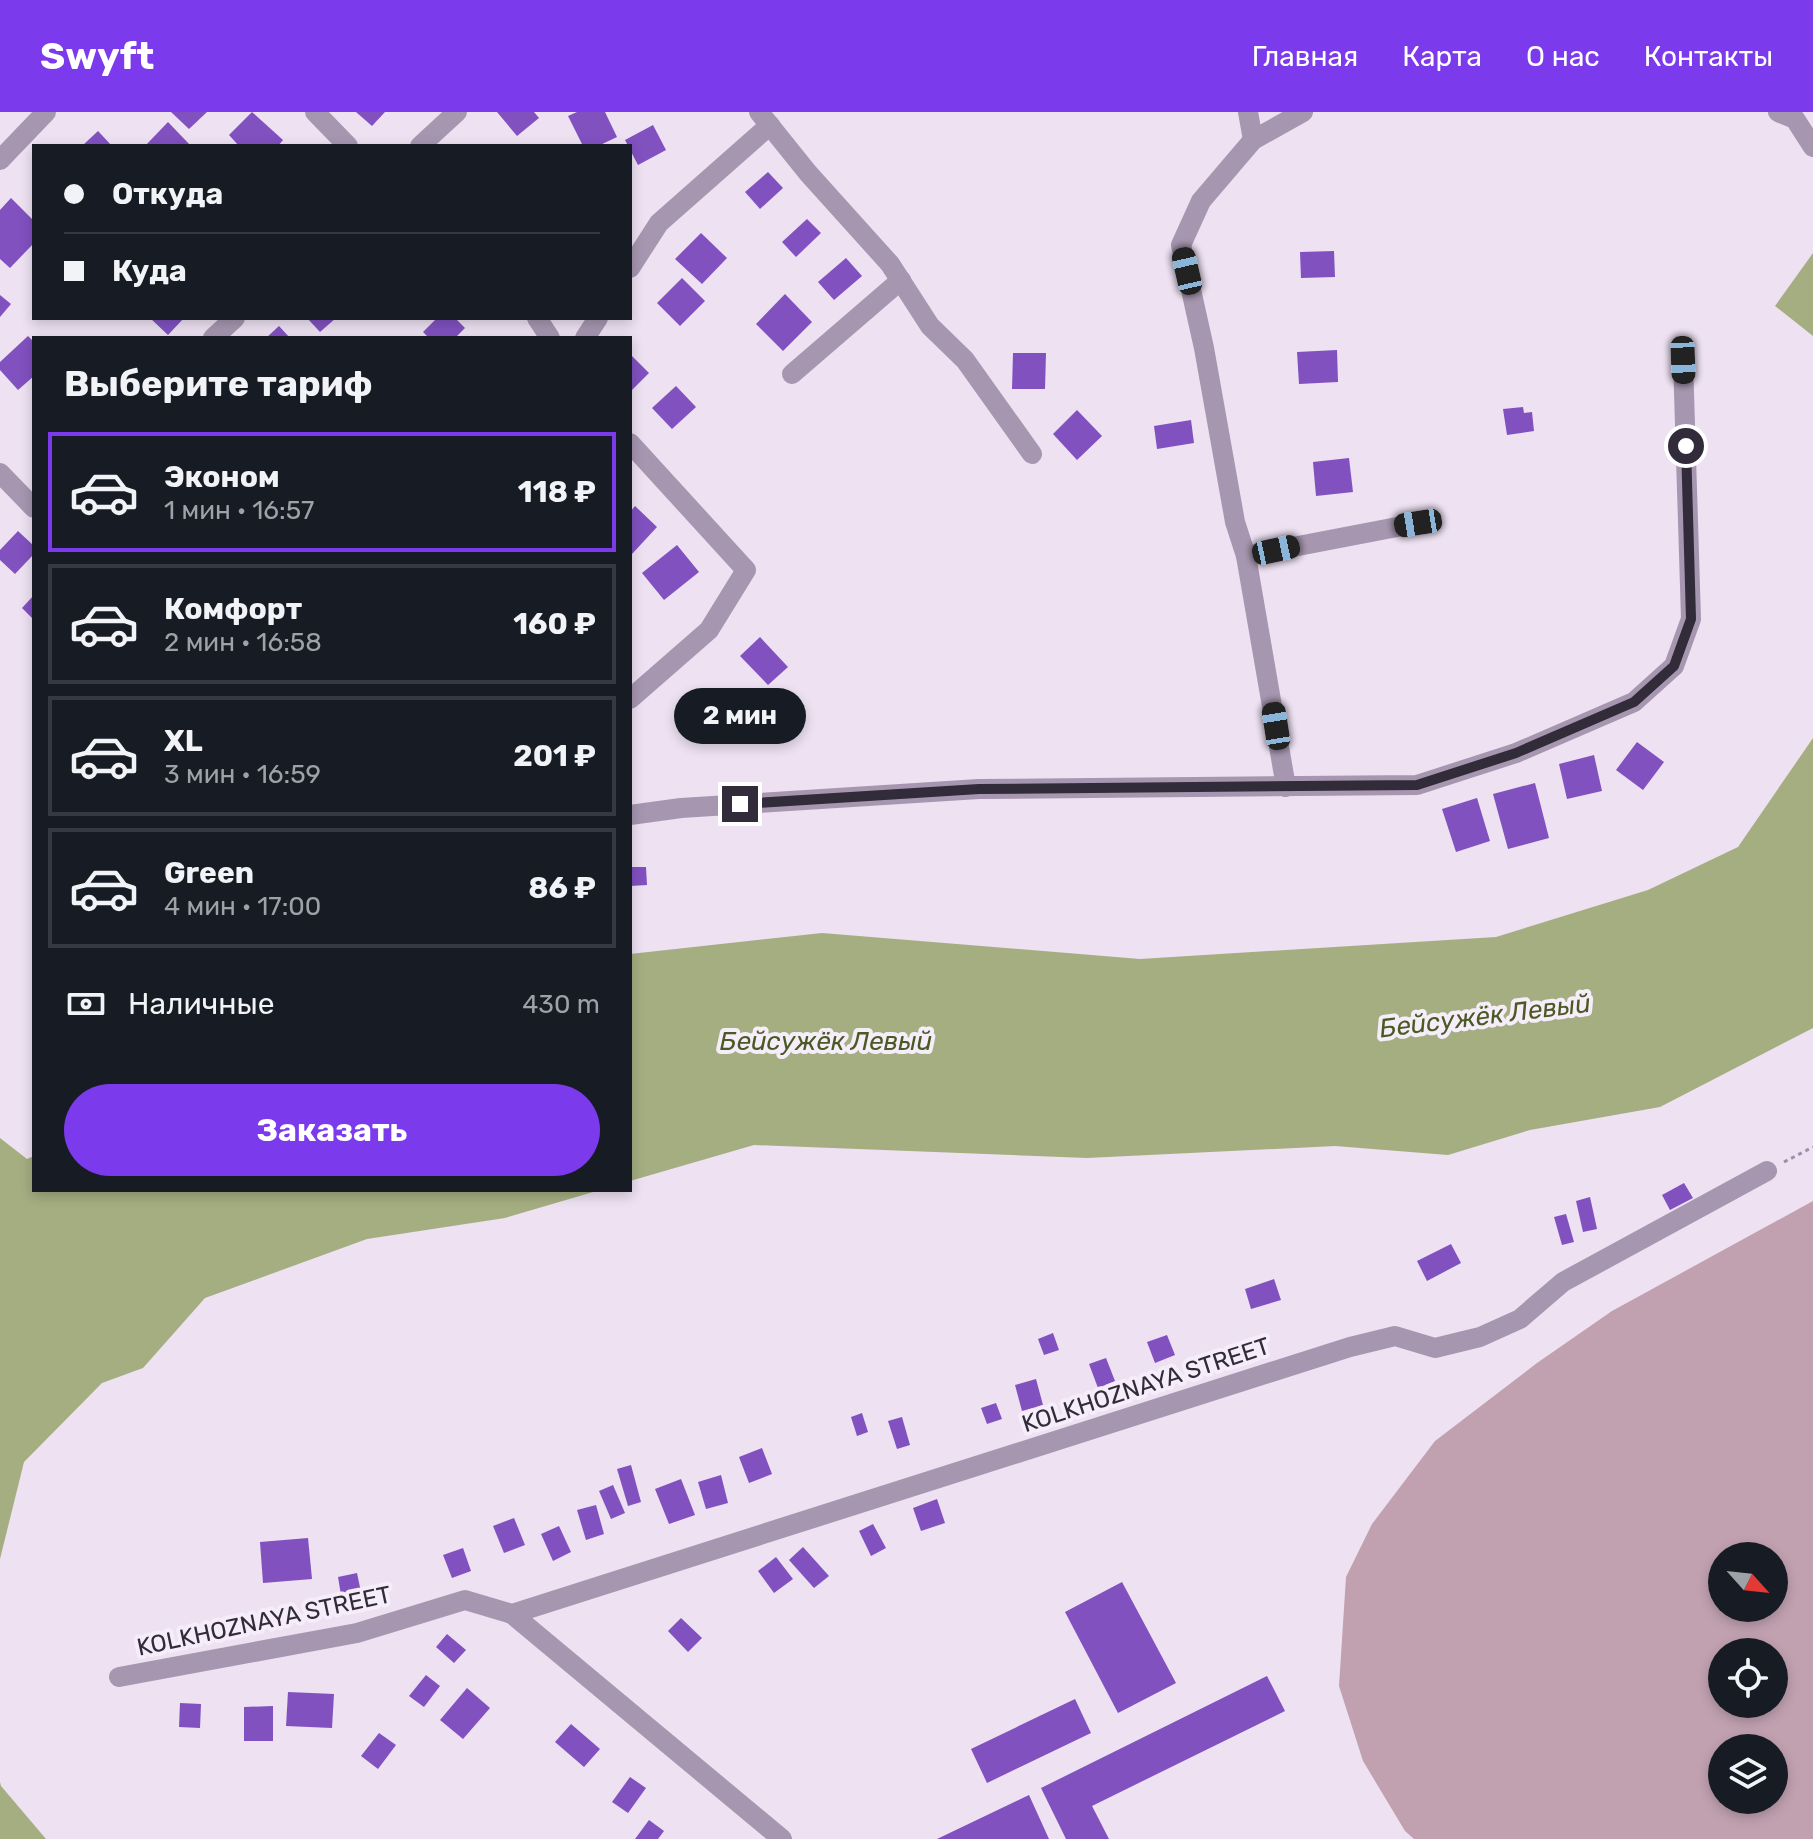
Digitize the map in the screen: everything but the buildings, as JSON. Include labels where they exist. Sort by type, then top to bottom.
[{"type":"street","points":[[5,146],[46,112]]},
{"type":"street","points":[[315,112],[346,144]]},
{"type":"street","points":[[422,144],[457,112]]},
{"type":"street","points":[[1248,112],[1253,140]]},
{"type":"street","points":[[1286,787],[1246,556],[1235,522],[1204,348],[1181,245],[1201,201],[1253,140],[1303,112]]},
{"type":"street","points":[[1778,112],[1795,119],[1813,147]]},
{"type":"street","points":[[632,265],[659,223],[764,119],[901,280],[930,326],[965,360],[1032,454]]},
{"type":"street","points":[[792,374],[901,280]]},
{"type":"street","points":[[215,336],[233,320]]},
{"type":"street","points":[[632,815],[681,808],[979,789],[1417,785],[1516,753],[1634,702],[1674,666],[1691,619],[1683,360]]},
{"type":"street","points":[[632,445],[746,570],[709,630],[632,697]]},
{"type":"street","points":[[0,473],[32,504]]},
{"type":"street","points":[[1246,556],[1418,523]]},
{"type":"street","name":"KOLKHOZNAYA STREET","points":[[512,1614],[1350,1347],[1395,1336],[1435,1348],[1480,1337],[1520,1319],[1563,1282],[1767,1171]]},
{"type":"street","name":"KOLKHOZNAYA STREET","points":[[119,1677],[357,1633],[465,1600],[512,1614],[782,1839]]},
{"type":"path","points":[[1767,1171],[1813,1147]]},
{"type":"shaded area","points":[[1813,1201],[1813,1839],[1414,1839],[1405,1831],[1363,1761],[1339,1686],[1346,1577],[1372,1524],[1435,1441],[1537,1363],[1612,1311]]},
{"type":"water","points":[[1813,253],[1813,336],[1775,306]]},
{"type":"water","name":"Бейсужёк Левый","points":[[1813,738],[1813,1028],[1660,1107],[1530,1130],[1448,1155],[1335,1146],[1087,1158],[754,1145],[632,1180],[632,954],[822,933],[1140,959],[1496,937],[1648,890],[1738,847]]},
{"type":"water","points":[[0,1138],[27,1159],[32,1157],[32,1192],[593,1192],[505,1218],[367,1239],[205,1298],[143,1368],[102,1383],[24,1462],[0,1559]]},
{"type":"water","points":[[0,1782],[1,1786],[46,1839],[0,1839]]},
{"type":"route","points":[[740,804],[979,789],[1417,785],[1516,753],[1634,702],[1674,666],[1691,619],[1686,446]]}]
